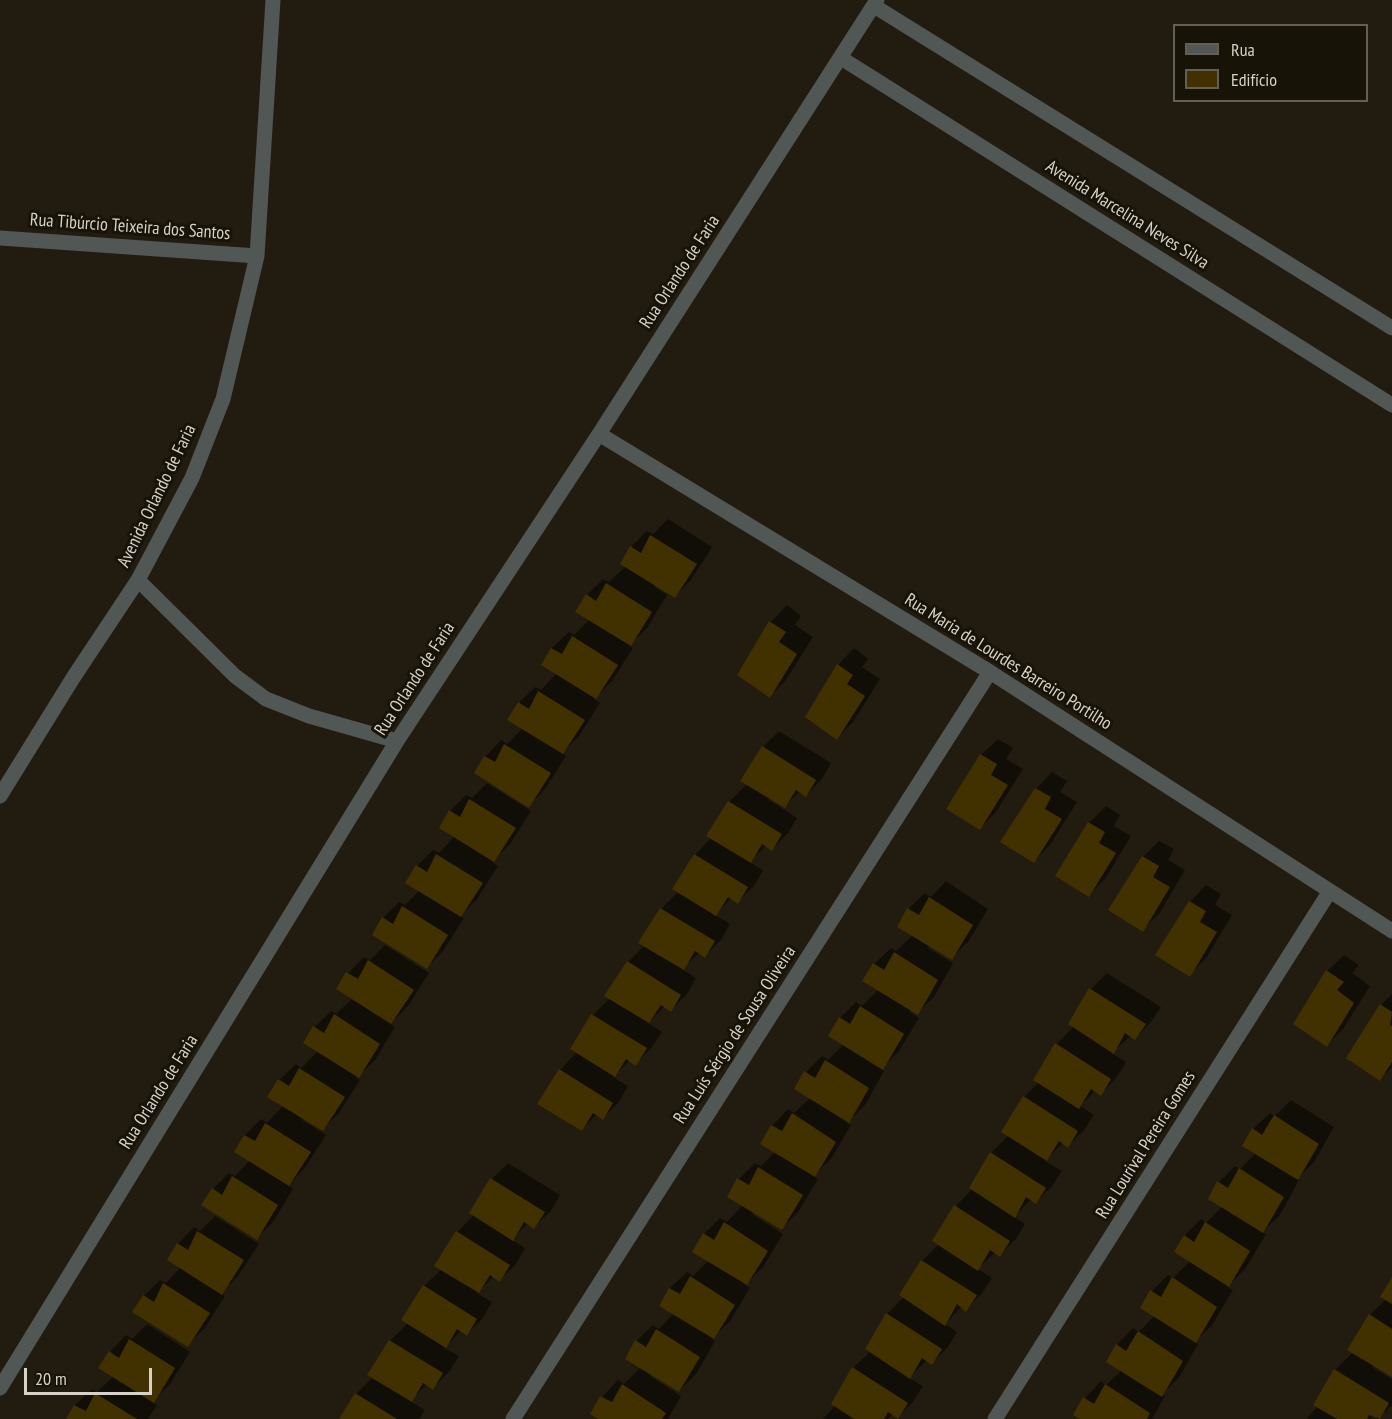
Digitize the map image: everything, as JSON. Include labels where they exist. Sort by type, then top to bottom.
[{"type":"street","name":"Avenida Orlando de Faria","points":[[0,796],[73,678],[138,580],[192,478],[224,399],[257,255],[273,0]]},
{"type":"street","name":"Rua Orlando de Faria","points":[[0,1388],[397,741],[599,434],[875,3]]},
{"type":"street","points":[[875,3],[1392,328]]},
{"type":"street","name":"Avenida Marcelina Neves Silva","points":[[841,58],[1392,405]]},
{"type":"street","name":"Rua Tibúrcio Teixeira dos Santos","points":[[0,238],[257,255]]},
{"type":"street","name":"Rua Maria de Lourdes Barreiro Portilho","points":[[599,434],[990,672],[1392,931]]},
{"type":"street","points":[[138,580],[235,676],[266,699],[309,716],[397,741]]},
{"type":"street","name":"Rua Luís Sérgio de Sousa Oliveira","points":[[513,1419],[990,672]]},
{"type":"street","name":"Rua Lourival Pereira Gomes","points":[[994,1419],[1330,891]]},
{"type":"building","points":[[650,535],[697,564],[675,598],[620,564],[630,546],[641,553]]},
{"type":"building","points":[[606,583],[652,612],[631,646],[575,612],[586,594],[596,601]]},
{"type":"building","points":[[769,621],[786,632],[779,642],[797,654],[770,698],[737,675]]},
{"type":"building","points":[[572,636],[618,665],[596,699],[541,665],[551,648],[562,654]]},
{"type":"building","points":[[837,664],[853,675],[847,684],[865,696],[837,740],[805,717]]},
{"type":"building","points":[[538,691],[585,720],[563,754],[507,720],[518,702],[529,709]]},
{"type":"building","points":[[504,744],[551,773],[529,808],[474,773],[484,756],[495,762]]},
{"type":"building","points":[[762,746],[816,780],[806,797],[796,790],[785,808],[740,781]]},
{"type":"building","points":[[980,754],[997,764],[991,775],[1008,785],[980,830],[946,809]]},
{"type":"building","points":[[1035,788],[1051,797],[1045,809],[1062,819],[1034,863],[1000,842]]},
{"type":"building","points":[[469,799],[516,828],[494,862],[439,828],[449,810],[460,817]]},
{"type":"building","points":[[728,801],[782,834],[772,851],[762,844],[751,863],[706,836]]},
{"type":"building","points":[[1088,822],[1105,832],[1099,843],[1116,853],[1089,897],[1055,876]]},
{"type":"building","points":[[436,854],[483,883],[461,917],[405,883],[416,865],[427,872]]},
{"type":"building","points":[[694,854],[748,887],[738,904],[728,897],[716,916],[672,889]]},
{"type":"building","points":[[1142,856],[1159,866],[1153,877],[1170,887],[1143,932],[1108,910]]},
{"type":"building","points":[[929,897],[973,925],[952,960],[897,927],[907,908],[919,915]]},
{"type":"building","points":[[1189,901],[1206,911],[1200,922],[1217,932],[1190,977],[1155,955]]},
{"type":"building","points":[[402,906],[448,935],[427,969],[372,935],[382,917],[393,924]]},
{"type":"building","points":[[660,908],[715,941],[705,958],[695,951],[684,970],[638,943]]},
{"type":"building","points":[[894,952],[938,980],[918,1015],[862,981],[873,963],[884,970]]},
{"type":"building","points":[[368,960],[414,990],[391,1024],[336,989],[346,972],[358,979]]},
{"type":"building","points":[[627,961],[681,995],[671,1012],[661,1005],[649,1023],[604,996]]},
{"type":"building","points":[[1326,970],[1344,982],[1337,990],[1354,1003],[1327,1047],[1293,1024]]},
{"type":"building","points":[[1089,988],[1146,1024],[1135,1040],[1125,1033],[1114,1054],[1068,1024]]},
{"type":"building","points":[[1380,1004],[1392,1012],[1390,1025],[1392,1026],[1392,1062],[1380,1081],[1346,1058]]},
{"type":"building","points":[[860,1006],[904,1034],[883,1070],[828,1036],[839,1017],[850,1024]]},
{"type":"building","points":[[334,1014],[380,1044],[359,1078],[303,1043],[313,1026],[324,1033]]},
{"type":"building","points":[[591,1014],[647,1048],[636,1066],[626,1059],[615,1077],[570,1049]]},
{"type":"building","points":[[1055,1043],[1111,1079],[1101,1096],[1091,1089],[1079,1109],[1033,1080]]},
{"type":"building","points":[[825,1060],[869,1088],[849,1123],[794,1089],[804,1071],[815,1078]]},
{"type":"building","points":[[299,1068],[345,1097],[323,1131],[267,1097],[278,1079],[289,1086]]},
{"type":"building","points":[[559,1069],[613,1103],[603,1120],[593,1113],[582,1131],[537,1104]]},
{"type":"building","points":[[1023,1096],[1078,1131],[1068,1148],[1059,1141],[1047,1161],[1001,1132]]},
{"type":"building","points":[[792,1113],[836,1142],[815,1177],[760,1144],[771,1125],[782,1131]]},
{"type":"building","points":[[1274,1115],[1319,1144],[1298,1180],[1242,1146],[1252,1128],[1262,1135]]},
{"type":"building","points":[[265,1123],[311,1152],[289,1186],[234,1152],[244,1135],[255,1141]]},
{"type":"building","points":[[990,1152],[1046,1188],[1036,1204],[1026,1197],[1015,1218],[969,1188]]},
{"type":"building","points":[[758,1167],[803,1195],[782,1230],[727,1197],[737,1178],[749,1185]]},
{"type":"building","points":[[1239,1168],[1284,1197],[1263,1233],[1208,1199],[1217,1181],[1228,1188]]},
{"type":"building","points":[[232,1176],[278,1205],[257,1240],[201,1205],[212,1188],[222,1195]]},
{"type":"building","points":[[490,1178],[545,1212],[534,1229],[524,1222],[513,1241],[469,1213]]},
{"type":"building","points":[[954,1205],[1010,1241],[1000,1257],[990,1250],[978,1271],[932,1241]]},
{"type":"building","points":[[724,1222],[768,1251],[747,1285],[692,1252],[703,1233],[714,1240]]},
{"type":"building","points":[[1205,1222],[1250,1251],[1229,1287],[1174,1252],[1184,1235],[1194,1242]]},
{"type":"building","points":[[197,1231],[244,1260],[222,1295],[167,1260],[177,1243],[188,1250]]},
{"type":"building","points":[[456,1231],[510,1265],[500,1282],[490,1275],[479,1293],[434,1266]]},
{"type":"building","points":[[921,1260],[977,1295],[966,1312],[957,1304],[945,1326],[899,1295]]},
{"type":"building","points":[[690,1276],[735,1305],[714,1339],[659,1306],[669,1288],[680,1294]]},
{"type":"building","points":[[1172,1277],[1217,1307],[1196,1343],[1140,1308],[1150,1290],[1161,1297]]},
{"type":"building","points":[[1392,1277],[1392,1304],[1380,1297]]},
{"type":"building","points":[[163,1283],[210,1313],[188,1347],[132,1312],[143,1295],[154,1302]]},
{"type":"building","points":[[423,1285],[477,1319],[467,1336],[457,1329],[446,1348],[401,1320]]},
{"type":"building","points":[[886,1313],[942,1349],[932,1365],[922,1358],[910,1379],[865,1349]]},
{"type":"building","points":[[1369,1314],[1392,1329],[1392,1377],[1347,1350]]},
{"type":"building","points":[[656,1329],[700,1357],[679,1392],[625,1359],[635,1340],[646,1347]]},
{"type":"building","points":[[1138,1331],[1183,1361],[1162,1397],[1106,1362],[1116,1344],[1126,1351]]},
{"type":"building","points":[[129,1339],[175,1368],[154,1403],[98,1368],[109,1351],[119,1358]]},
{"type":"building","points":[[389,1340],[443,1373],[433,1390],[423,1383],[412,1402],[367,1375]]},
{"type":"building","points":[[852,1367],[908,1403],[898,1419],[888,1412],[884,1419],[854,1419],[831,1404]]},
{"type":"building","points":[[1334,1369],[1389,1403],[1380,1419],[1369,1415],[1367,1419],[1337,1419],[1313,1405]]},
{"type":"building","points":[[622,1384],[666,1413],[662,1419],[598,1419],[590,1414],[600,1396],[612,1402]]},
{"type":"building","points":[[1105,1384],[1150,1413],[1147,1419],[1080,1419],[1073,1415],[1083,1397],[1094,1404]]},
{"type":"building","points":[[95,1393],[137,1419],[66,1419],[74,1405],[86,1411]]},
{"type":"building","points":[[355,1393],[397,1419],[339,1419]]}]
